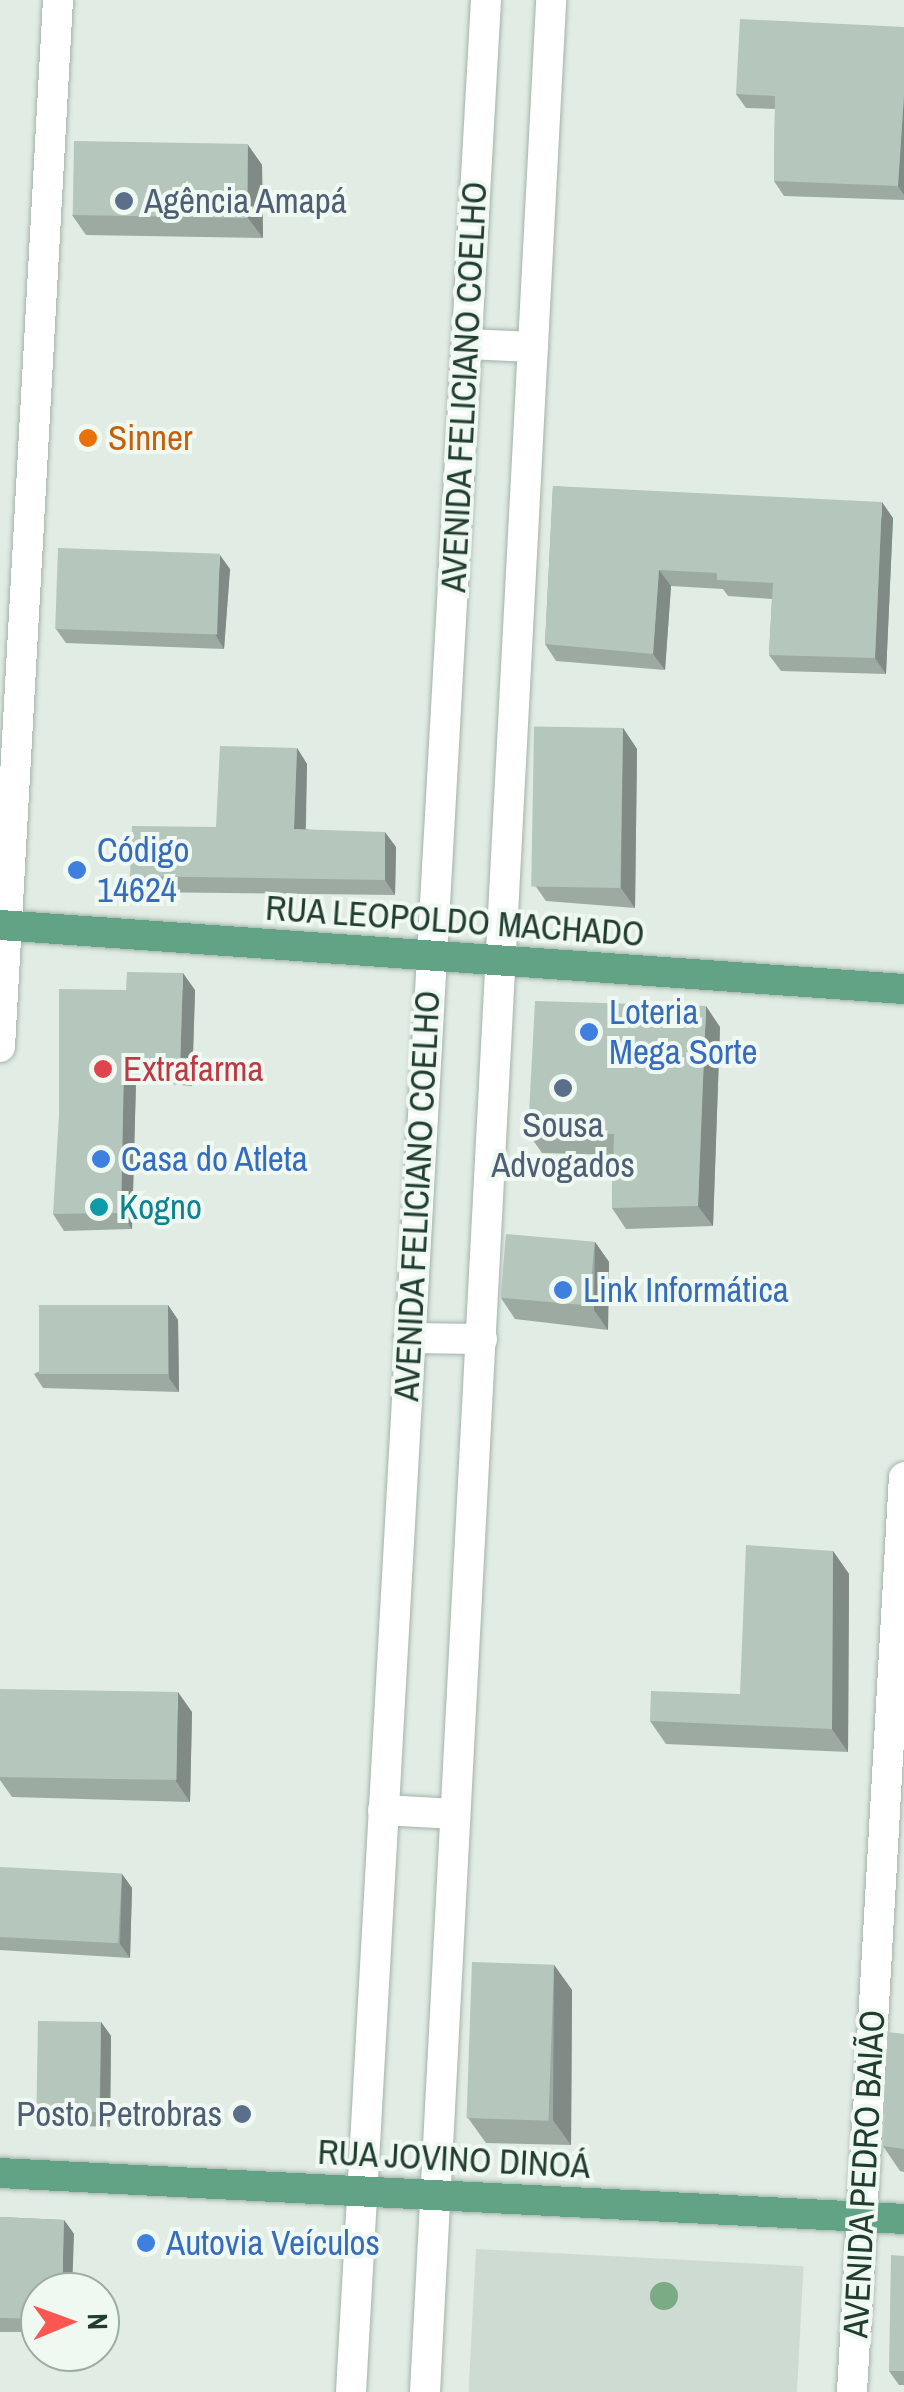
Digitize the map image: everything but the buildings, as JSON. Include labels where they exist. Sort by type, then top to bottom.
[{"type":"main road","name":"RUA LEOPOLDO MACHADO","points":[[2,925],[904,990]]},
{"type":"main road","name":"RUA JOVINO DINOÁ","points":[[0,2173],[904,2219]]},
{"type":"street","points":[[0,1048],[2,925],[58,0]]},
{"type":"street","name":"AVENIDA FELICIANO COELHO","points":[[351,2392],[486,0]]},
{"type":"street","name":"AVENIDA FELICIANO COELHO","points":[[425,2392],[550,0]]},
{"type":"street","points":[[467,344],[533,347]]},
{"type":"street","points":[[409,1338],[482,1339]]},
{"type":"street","name":"AVENIDA PEDRO BAIÃO","points":[[852,2392],[904,1478]]},
{"type":"street","points":[[383,1810],[455,1814]]},
{"type":"shaded area","points":[[476,2249],[804,2266],[797,2392],[469,2392]]},
{"type":"place","name":"Agência Amapá","points":[[124,201]]},
{"type":"place","name":"Sinner","points":[[88,438]]},
{"type":"place","name":"Código 14624","points":[[77,870]]},
{"type":"place","name":"Loteria Mega Sorte","points":[[589,1032]]},
{"type":"place","name":"Extrafarma","points":[[103,1069]]},
{"type":"place","name":"Sousa Advogados","points":[[563,1088]]},
{"type":"place","name":"Casa do Atleta","points":[[101,1159]]},
{"type":"place","name":"Kogno","points":[[99,1207]]},
{"type":"place","name":"Link Informática","points":[[563,1290]]},
{"type":"place","name":"Posto Petrobras","points":[[242,2114]]},
{"type":"place","name":"Autovia Veículos","points":[[146,2243]]}]
